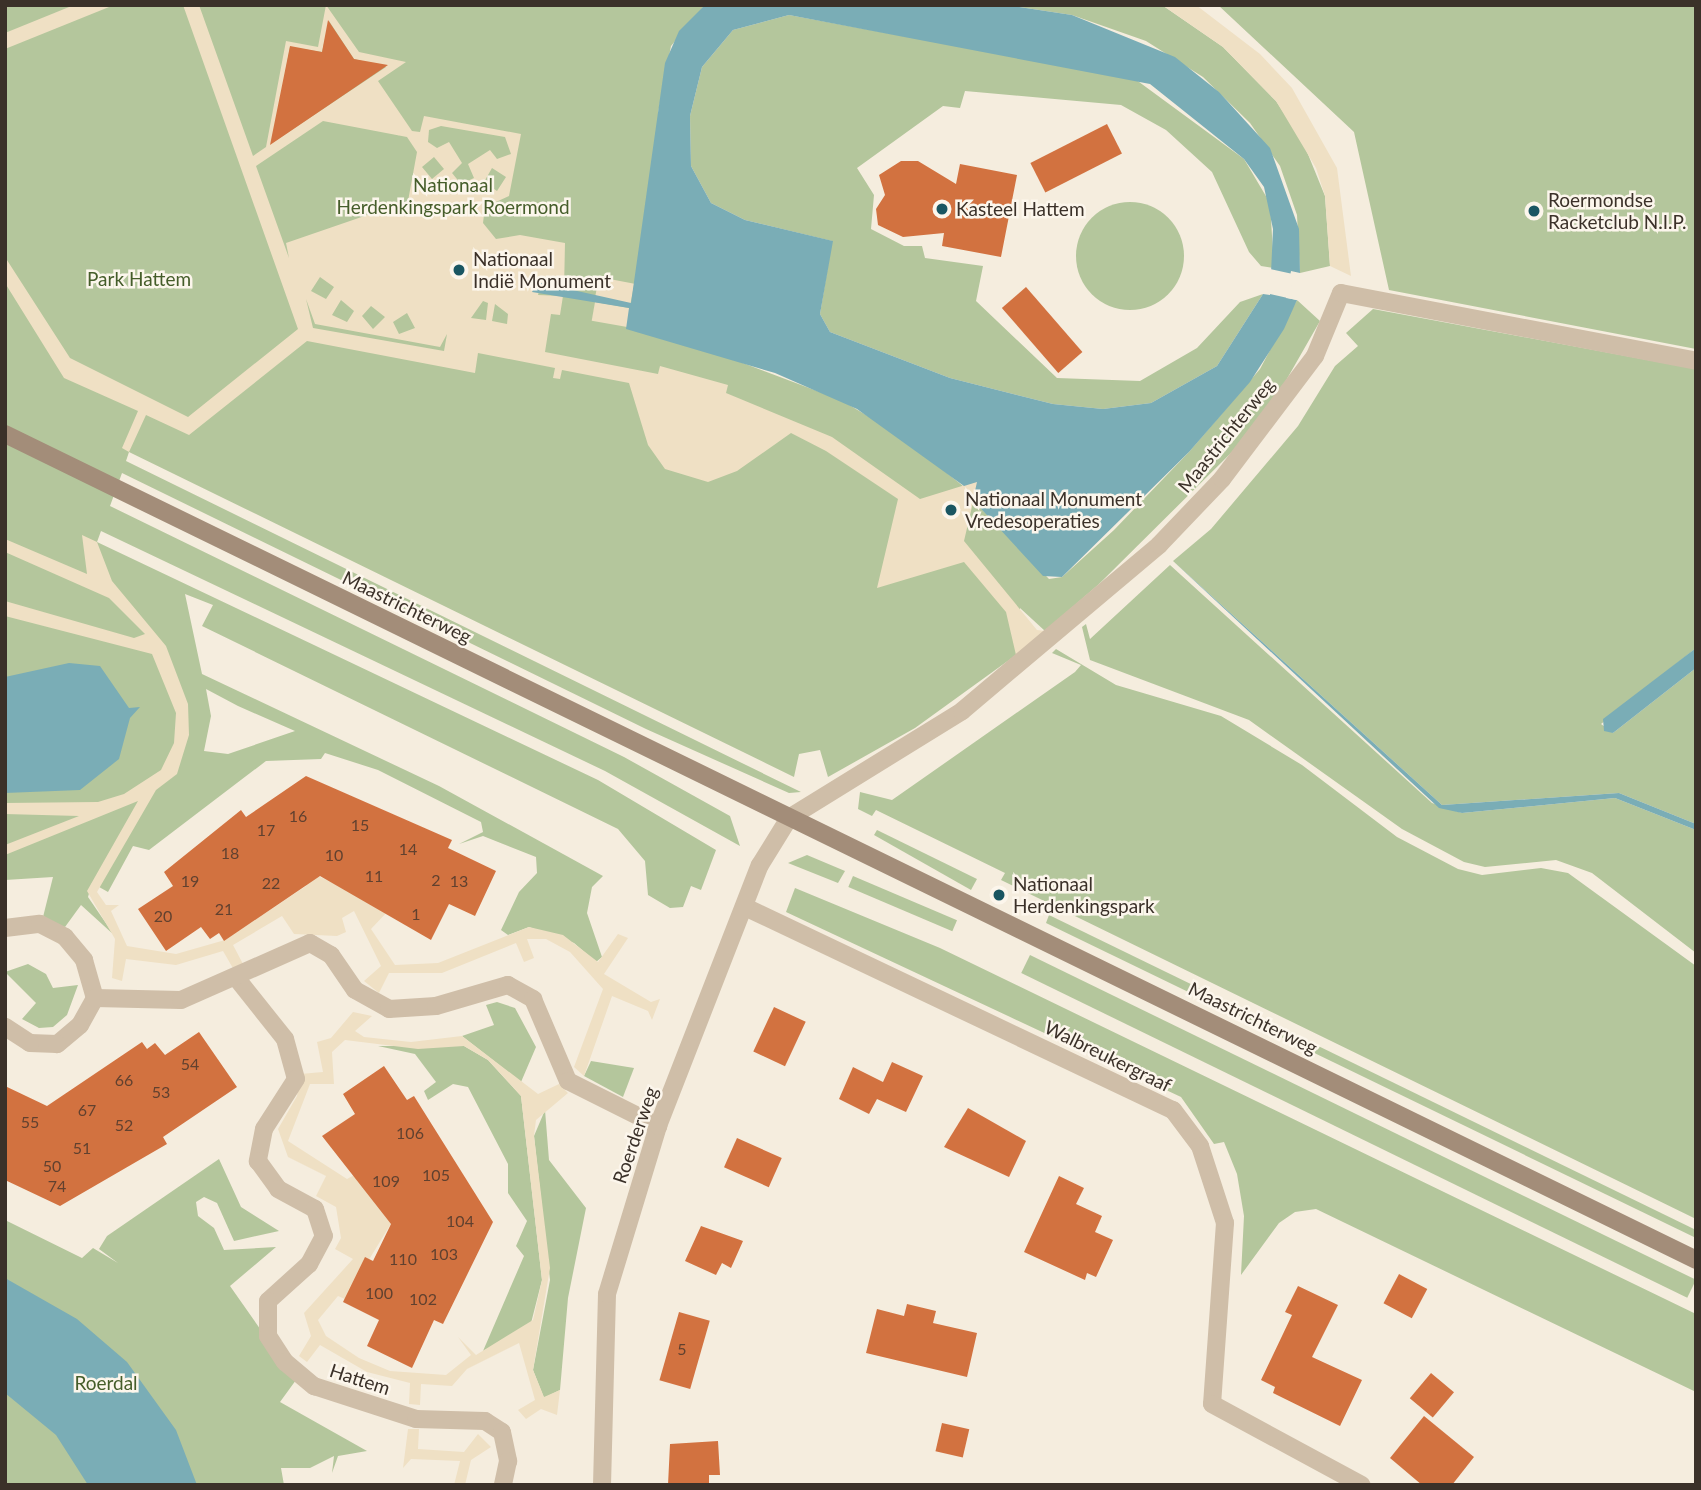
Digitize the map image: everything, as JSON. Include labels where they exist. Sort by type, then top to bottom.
[{"type":"main road","name":"Maastrichterweg","points":[[5,434],[1696,1260]]},
{"type":"street","name":"Maastrichterweg","points":[[789,818],[962,711],[1159,545],[1222,480],[1315,356],[1341,293],[1696,361]]},
{"type":"street","name":"Roerderweg","points":[[602,1485],[607,1294],[658,1126],[760,865],[789,818]]},
{"type":"street","name":"Walbreukergraaf","points":[[745,907],[1173,1110],[1200,1146],[1225,1223],[1212,1404],[1362,1485]]},
{"type":"street","points":[[5,928],[40,924],[65,937],[84,960],[95,998],[80,1025],[57,1044],[30,1043],[5,1027]]},
{"type":"street","points":[[95,998],[181,1000],[238,980],[271,955],[310,943],[331,955],[355,990],[390,1009],[436,1006],[508,985],[533,999],[568,1081],[658,1126]]},
{"type":"street","name":"Hattem","points":[[238,980],[285,1039],[296,1079],[264,1129],[258,1161],[278,1189],[315,1209],[324,1236],[309,1264],[268,1301],[268,1336],[285,1362],[313,1386],[416,1419],[485,1422],[497,1429],[508,1461],[503,1485]]},
{"type":"green space","points":[[5,5],[705,5],[671,46],[658,113],[727,357],[841,400],[901,436],[963,486],[978,481],[973,500],[1049,579],[1062,577],[1114,530],[1189,452],[1260,369],[1297,300],[1320,321],[1280,391],[1234,450],[1099,584],[1045,631],[1020,608],[1016,655],[915,728],[828,777],[820,750],[799,754],[794,777],[129,452],[126,461],[801,792],[789,793],[646,729],[122,473],[110,506],[624,757],[730,816],[740,846],[605,771],[101,531],[97,542],[598,780],[716,850],[701,890],[691,886],[683,907],[670,908],[648,895],[645,861],[618,829],[202,626],[213,605],[185,594],[202,674],[439,786],[603,876],[592,887],[587,913],[602,957],[596,962],[574,943],[529,927],[508,935],[501,930],[519,892],[537,873],[536,857],[483,836],[459,844],[483,832],[481,822],[378,770],[325,753],[321,759],[266,761],[149,850],[133,846],[108,892],[92,883],[88,897],[114,935],[81,905],[65,927],[42,921],[53,877],[5,880]],"holes":[[[206,689],[295,731],[228,754],[204,751],[211,716]]]},
{"type":"green space","points":[[1007,5],[1162,5],[1223,47],[1276,101],[1303,142],[1325,196],[1330,266],[1300,273],[1297,215],[1280,166],[1250,123],[1203,77],[1146,41],[1072,15]]},
{"type":"green space","name":"Roermondse Racketclub N.I.P.","points":[[1218,5],[1696,5],[1696,349],[1389,290],[1354,132]]},
{"type":"green space","points":[[789,15],[1135,79],[1244,159],[1270,203],[1274,268],[1261,266],[1249,252],[1212,172],[1166,130],[1121,105],[965,91],[960,108],[943,106],[857,168],[874,195],[871,229],[904,246],[922,246],[925,258],[983,266],[976,301],[1057,378],[1140,381],[1197,348],[1240,302],[1263,294],[1217,366],[1151,403],[1103,409],[1053,404],[950,378],[830,332],[820,314],[832,241],[745,220],[711,203],[691,166],[690,116],[702,67],[733,30]]},
{"type":"green space","points":[[1130,202],[1151,206],[1168,218],[1180,235],[1184,256],[1180,277],[1168,294],[1151,306],[1130,310],[1109,306],[1092,294],[1080,277],[1076,256],[1080,235],[1092,218],[1109,206]]},
{"type":"green space","points":[[1373,309],[1696,369],[1696,648],[1601,724],[1613,733],[1696,668],[1696,824],[1619,793],[1442,805],[1173,561],[1211,529],[1298,426],[1335,366],[1358,346],[1346,333]]},
{"type":"green space","points":[[1170,565],[1432,803],[1462,813],[1615,798],[1696,830],[1696,953],[1592,873],[1556,860],[1485,867],[1464,862],[1402,829],[1249,720],[1090,660],[1082,627],[1086,624],[1090,639]]},
{"type":"green space","points":[[1056,649],[1116,685],[1221,716],[1302,765],[1397,837],[1458,869],[1482,875],[1541,868],[1568,873],[1696,966],[1696,1219],[1001,880],[1005,873],[876,810],[872,816],[858,809],[860,792],[892,800],[1075,672],[1081,665],[1052,653]]},
{"type":"green space","points":[[877,830],[977,879],[971,890],[874,835]]},
{"type":"green space","points":[[807,855],[845,871],[838,883],[788,863]]},
{"type":"green space","points":[[853,876],[957,920],[952,931],[848,887]]},
{"type":"green space","points":[[795,888],[940,948],[1696,1314],[1696,1392],[1316,1209],[1295,1212],[1279,1223],[1241,1275],[1244,1216],[1237,1174],[1224,1142],[1214,1144],[1181,1097],[786,912]]},
{"type":"green space","points":[[1049,915],[1696,1230],[1696,1238],[1046,923]]},
{"type":"green space","points":[[1030,955],[1696,1280],[1687,1298],[1021,973]]},
{"type":"green space","points":[[28,964],[46,974],[53,988],[78,985],[67,1015],[53,1027],[39,1028],[22,1019],[36,1003],[5,972]]},
{"type":"green space","points":[[497,1002],[515,1008],[536,1047],[521,1082],[462,1036],[494,1025],[486,1005]]},
{"type":"green space","points":[[378,1046],[464,1046],[488,1060],[521,1096],[542,1280],[530,1327],[483,1351],[524,1256],[516,1246],[527,1221],[508,1193],[508,1164],[468,1087],[453,1084],[428,1100],[424,1091],[436,1082],[415,1054]]},
{"type":"green space","points":[[591,1061],[634,1068],[623,1097],[584,1076]]},
{"type":"green space","points":[[545,1110],[549,1160],[586,1208],[568,1298],[560,1390],[544,1398],[533,1370],[550,1280],[534,1136]]},
{"type":"green space","name":"Roerdal","points":[[219,1159],[241,1207],[279,1231],[234,1241],[217,1203],[204,1197],[196,1202],[198,1216],[214,1228],[224,1250],[276,1247],[230,1286],[296,1380],[280,1402],[367,1451],[338,1456],[332,1473],[334,1456],[310,1468],[281,1468],[284,1485],[5,1485],[5,1220],[82,1258],[93,1248],[118,1263],[99,1249],[107,1236]]},
{"type":"shaded area","points":[[74,5],[114,5],[5,49],[5,33]]},
{"type":"shaded area","points":[[183,5],[199,5],[253,156],[266,147],[286,41],[318,47],[326,5],[359,52],[406,62],[378,81],[412,131],[420,132],[424,116],[521,134],[509,196],[485,207],[483,223],[496,239],[520,235],[565,243],[564,291],[541,283],[538,295],[563,296],[560,315],[551,314],[545,352],[658,374],[660,366],[728,385],[726,393],[832,437],[920,499],[978,481],[964,541],[1037,630],[1045,631],[1016,655],[1006,612],[964,562],[877,588],[898,499],[826,451],[791,433],[737,471],[708,482],[665,469],[648,445],[629,383],[562,370],[560,379],[553,378],[555,368],[478,353],[475,373],[307,341],[189,435],[146,415],[129,452],[122,448],[138,411],[64,378],[5,283],[5,257],[70,358],[188,417],[298,329]],"holes":[[[329,21],[354,59],[386,67],[272,143],[290,47],[322,52]],[[323,121],[407,137],[417,152],[408,201],[286,243],[289,258],[256,166]],[[441,126],[505,137],[511,154],[497,159],[490,150],[468,164],[474,178],[461,184],[452,173],[462,163],[449,142],[437,148],[428,142],[429,130]],[[434,157],[444,169],[432,179],[422,167]],[[492,168],[506,177],[497,191],[484,182]],[[320,277],[334,287],[326,299],[311,291]],[[306,299],[315,324],[440,347],[447,334],[444,351],[313,328]],[[341,300],[354,311],[347,322],[332,315]],[[483,301],[488,303],[486,320],[471,318]],[[495,304],[508,314],[507,324],[492,321]],[[371,306],[385,317],[373,329],[362,316]],[[407,313],[415,328],[399,334],[393,322]]]},
{"type":"shaded area","points":[[1162,5],[1196,5],[1260,54],[1292,88],[1337,168],[1351,276],[1330,266],[1325,196],[1316,168],[1276,101],[1223,47]]},
{"type":"shaded area","points":[[599,277],[634,284],[631,304],[595,297]]},
{"type":"shaded area","points":[[595,302],[630,308],[627,327],[592,321]]},
{"type":"shaded area","points":[[82,535],[97,542],[112,581],[166,646],[188,704],[189,735],[177,774],[156,790],[97,892],[106,905],[119,905],[111,911],[127,946],[176,954],[225,940],[306,886],[312,873],[389,910],[371,929],[395,965],[438,963],[529,927],[563,935],[598,962],[618,934],[628,938],[604,974],[651,1002],[660,999],[652,1020],[648,1011],[612,996],[584,1076],[574,1067],[603,989],[570,952],[546,939],[527,939],[534,958],[524,962],[516,943],[442,973],[389,973],[379,993],[364,981],[381,966],[354,911],[342,918],[346,932],[337,936],[294,934],[282,916],[233,945],[243,964],[234,970],[223,951],[176,965],[126,959],[122,981],[112,978],[115,939],[87,891],[138,801],[5,855],[5,845],[79,816],[5,814],[5,803],[98,802],[124,794],[161,770],[174,743],[176,713],[152,654],[5,616],[5,601],[134,638],[145,634],[109,598],[5,552],[5,539],[87,574]]},
{"type":"shaded area","points":[[353,1012],[372,1016],[355,1031],[364,1037],[411,1042],[462,1036],[538,1094],[559,1084],[568,1093],[536,1120],[534,1136],[550,1268],[533,1370],[544,1397],[560,1390],[557,1415],[541,1409],[526,1419],[518,1410],[535,1400],[519,1343],[467,1369],[452,1386],[421,1384],[420,1405],[409,1404],[410,1383],[367,1372],[320,1345],[307,1362],[299,1356],[311,1336],[304,1313],[353,1259],[335,1249],[341,1238],[336,1207],[316,1196],[326,1176],[288,1157],[278,1129],[297,1096],[300,1074],[323,1072],[317,1042],[331,1038]],"holes":[[[345,1040],[418,1049],[464,1046],[488,1060],[521,1096],[542,1280],[533,1320],[476,1355],[458,1337],[471,1355],[446,1375],[390,1371],[359,1358],[326,1336],[318,1320],[338,1296],[345,1299],[395,1217],[358,1173],[347,1179],[288,1141],[310,1084],[334,1084],[332,1052]]]},
{"type":"shaded area","points":[[408,1429],[419,1429],[418,1449],[464,1452],[478,1434],[491,1447],[471,1460],[465,1485],[454,1485],[460,1461],[411,1459],[403,1468]]},
{"type":"water","points":[[705,5],[1007,5],[1072,15],[1175,57],[1219,92],[1270,148],[1299,229],[1300,273],[1291,271],[1286,298],[1297,300],[1284,329],[1250,382],[1189,452],[1062,577],[1043,576],[973,500],[977,482],[964,486],[857,409],[775,373],[626,329],[629,308],[532,292],[537,282],[631,303],[665,63],[679,31]],"holes":[[[789,15],[1150,84],[1244,159],[1264,187],[1273,229],[1270,295],[1263,294],[1217,366],[1151,403],[1103,409],[1053,404],[950,378],[830,332],[820,314],[833,241],[745,220],[711,203],[691,166],[690,116],[702,67],[733,30]]]},
{"type":"water","points":[[1173,561],[1442,805],[1619,793],[1696,824],[1696,830],[1615,798],[1462,813],[1439,808]]},
{"type":"water","points":[[1696,648],[1696,668],[1613,733],[1604,731],[1603,719]]},
{"type":"water","points":[[69,663],[100,666],[129,708],[140,707],[130,718],[119,759],[80,790],[5,793],[5,677]]},
{"type":"water","points":[[5,1278],[77,1319],[127,1362],[176,1430],[197,1485],[88,1485],[56,1435],[5,1393]]},
{"type":"pier","points":[[1270,269],[1302,276],[1293,275],[1290,295],[1301,301],[1261,292],[1267,291]]},
{"type":"building","points":[[328,20],[354,59],[388,65],[270,145],[290,46],[322,52]]},
{"type":"building","points":[[1107,124],[1122,153],[1045,192],[1030,163]]},
{"type":"building","name":"Kasteel Hattem","points":[[901,161],[918,161],[956,184],[960,164],[1017,175],[1001,257],[942,246],[944,233],[903,237],[878,225],[876,209],[885,195],[879,175]]},
{"type":"building","points":[[1026,287],[1082,352],[1058,373],[1002,308]]},
{"type":"building","points":[[306,776],[452,840],[448,848],[496,871],[475,916],[449,904],[431,940],[320,876],[224,941],[219,933],[210,939],[201,927],[166,951],[138,909],[173,886],[164,872],[241,810],[246,817]]},
{"type":"building","points":[[774,1007],[806,1022],[785,1066],[753,1051]]},
{"type":"building","points":[[199,1032],[237,1087],[163,1137],[167,1144],[60,1206],[5,1180],[5,1086],[47,1106],[142,1042],[147,1049],[155,1043],[165,1055]]},
{"type":"building","points":[[892,1062],[923,1076],[906,1112],[877,1099],[869,1114],[839,1099],[853,1067],[883,1082]]},
{"type":"building","points":[[384,1066],[407,1100],[414,1096],[493,1222],[443,1324],[434,1320],[412,1368],[367,1346],[379,1320],[343,1302],[365,1257],[373,1261],[391,1224],[322,1136],[355,1114],[343,1094]]},
{"type":"building","points":[[968,1108],[1026,1141],[1009,1177],[944,1147]]},
{"type":"building","points":[[737,1138],[782,1158],[769,1187],[724,1167]]},
{"type":"building","points":[[1059,1176],[1084,1188],[1076,1204],[1102,1216],[1095,1232],[1113,1240],[1096,1277],[1087,1273],[1085,1280],[1024,1252]]},
{"type":"building","points":[[701,1226],[743,1241],[731,1268],[722,1263],[716,1275],[685,1261]]},
{"type":"building","points":[[1399,1274],[1427,1289],[1412,1318],[1384,1303]]},
{"type":"building","points":[[1298,1286],[1338,1305],[1312,1357],[1362,1380],[1340,1426],[1273,1393],[1275,1387],[1261,1380],[1292,1315],[1285,1312]]},
{"type":"building","points":[[907,1304],[936,1311],[933,1323],[977,1333],[967,1377],[866,1353],[877,1309],[904,1316]]},
{"type":"building","points":[[679,1312],[710,1321],[690,1389],[659,1380]]},
{"type":"building","points":[[1431,1373],[1454,1392],[1433,1418],[1410,1398]]},
{"type":"building","points":[[1424,1416],[1474,1457],[1452,1485],[1422,1485],[1390,1458]]},
{"type":"building","points":[[942,1423],[969,1429],[963,1458],[935,1451]]},
{"type":"building","points":[[718,1441],[720,1475],[709,1475],[709,1485],[668,1485],[670,1444]]},
{"type":"place","name":"Kasteel Hattem","points":[[942,209]]},
{"type":"place","name":"Roermondse Racketclub N.I.P.","points":[[1534,211]]},
{"type":"place","name":"Nationaal Indië Monument","points":[[459,270]]},
{"type":"place","name":"Nationaal Monument Vredesoperaties","points":[[951,510]]},
{"type":"place","name":"Nationaal Herdenkingspark","points":[[999,895]]},
{"type":"park label","name":"Nationaal Herdenkingspark Roermond","points":[[453,196]]},
{"type":"park label","name":"Park Hattem","points":[[139,279]]}]
